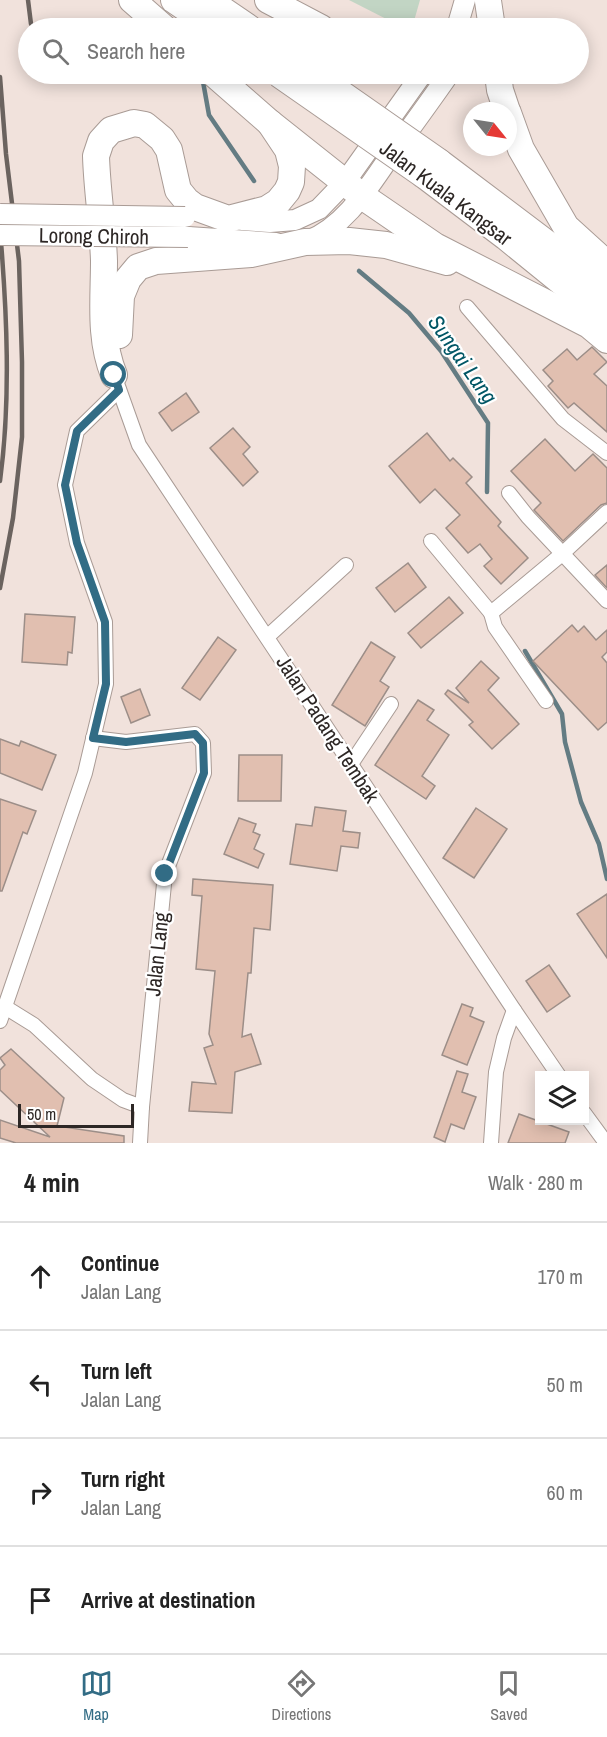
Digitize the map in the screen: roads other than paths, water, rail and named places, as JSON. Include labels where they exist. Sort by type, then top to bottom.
[{"type":"highway","points":[[132,0],[153,18]]},
{"type":"highway","points":[[174,0],[200,18]]},
{"type":"highway","points":[[208,0],[234,18]]},
{"type":"highway","points":[[268,0],[302,18]]},
{"type":"highway","points":[[488,0],[491,18]]},
{"type":"highway","points":[[225,84],[353,189],[435,246],[588,325],[607,340]]},
{"type":"highway","name":"Jalan Kuala Kangsar","points":[[293,84],[424,175],[506,237],[607,319]]},
{"type":"highway","name":"Jalan Kuala Kangsar","points":[[327,84],[439,162],[582,270],[607,292]]},
{"type":"highway","points":[[499,84],[504,102]]},
{"type":"highway","points":[[117,382],[108,359],[104,314],[104,260],[96,156],[101,141],[111,130],[135,123],[145,124],[162,139],[169,150],[178,190],[187,201],[195,207],[228,219],[267,209],[287,192],[291,182],[292,166],[288,150],[270,123]]},
{"type":"highway","points":[[517,138],[521,149],[566,227],[607,264]]},
{"type":"highway","points":[[117,382],[121,296],[128,279],[138,267],[156,261],[251,254],[305,242],[349,241],[386,245],[487,274]]},
{"type":"main road","points":[[460,18],[465,0]]},
{"type":"main road","points":[[482,18],[488,0]]},
{"type":"main road","points":[[305,242],[320,236],[338,224],[353,189],[416,84]]},
{"type":"main road","points":[[353,189],[441,84]]},
{"type":"main road","name":"Lorong Chiroh","points":[[0,214],[185,217],[270,222],[295,220],[353,189]]},
{"type":"main road","name":"Lorong Chiroh","points":[[0,235],[188,237],[282,243],[305,242]]},
{"type":"street","points":[[467,307],[563,419],[607,453]]},
{"type":"street","name":"Jalan Padang Tembak","points":[[117,382],[139,445],[556,1071]]},
{"type":"street","points":[[0,1021],[85,773],[106,684],[105,622],[77,543],[65,485],[77,431],[117,382]]},
{"type":"street","points":[[509,493],[528,517],[607,602]]},
{"type":"street","points":[[491,613],[562,554],[607,512]]},
{"type":"street","points":[[430,541],[491,613],[495,627],[546,701]]},
{"type":"street","points":[[267,637],[346,565]]},
{"type":"street","points":[[351,764],[391,704]]},
{"type":"street","name":"Jalan Lang","points":[[93,738],[126,742],[195,734],[203,743],[204,773],[165,874],[140,1143]]},
{"type":"street","points":[[5,1007],[34,1024],[93,1079],[123,1100],[142,1107]]},
{"type":"street","points":[[491,1143],[496,1071],[514,1010]]},
{"type":"street","points":[[589,1119],[606,1143]]},
{"type":"waterway","name":"Sungai Lang","points":[[203,84],[209,115],[254,181]]},
{"type":"waterway","name":"Sungai Lang","points":[[359,271],[409,313],[441,351],[488,423],[487,492]]},
{"type":"waterway","name":"Sungai Lang","points":[[525,651],[562,714],[565,742],[581,802],[599,844],[607,879]]},
{"type":"railway","points":[[28,0],[30,18]]},
{"type":"railway","points":[[0,77],[6,154],[19,261],[22,362],[22,437],[13,518],[0,588]]},
{"type":"railway","points":[[0,230],[7,356],[6,419],[0,481]]}]
